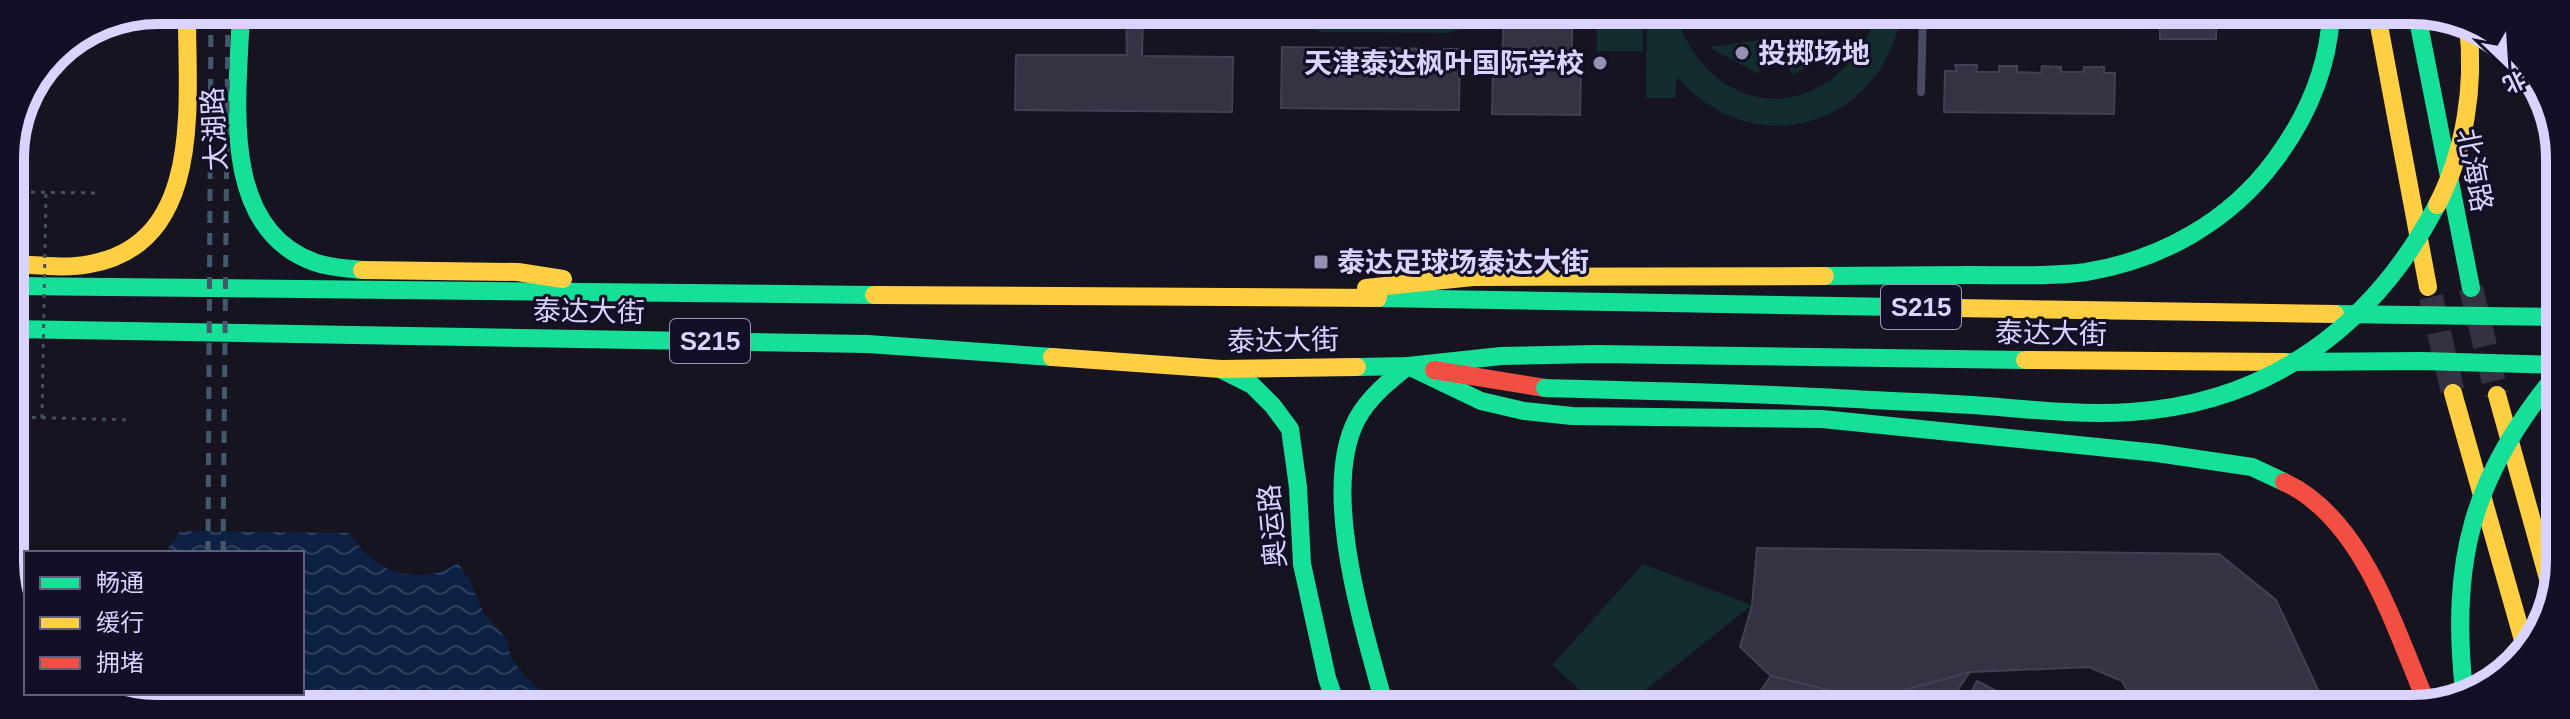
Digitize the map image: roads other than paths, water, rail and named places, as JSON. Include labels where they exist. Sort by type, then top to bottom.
[{"type":"main road","name":"太湖路","points":[[24,264],[72,265],[109,260],[127,252],[168,212],[185,154],[187,24]]},
{"type":"main road","name":"太湖路","points":[[241,24],[239,159],[251,198],[265,224],[297,254],[327,265],[362,270],[518,272],[622,294]]},
{"type":"main road","points":[[1285,297],[1473,277],[2035,275],[2087,272],[2132,261],[2183,241],[2207,227],[2254,188],[2273,167],[2291,140],[2320,76],[2330,24]]},
{"type":"main road","points":[[2379,24],[2428,287]]},
{"type":"main road","name":"北海路","points":[[2419,24],[2471,288]]},
{"type":"main road","points":[[1408,366],[1545,388],[1777,393],[2098,414],[2173,407],[2252,384],[2306,356],[2367,307],[2407,259],[2430,224],[2454,163],[2467,107],[2471,80],[2469,37]]},
{"type":"main road","name":"泰达大街","points":[[24,286],[622,294],[1285,297],[2546,317]]},
{"type":"main road","name":"泰达大街","points":[[24,329],[868,344],[1221,369],[1408,366],[1501,356],[1596,354],[2546,365]]},
{"type":"main road","points":[[1408,366],[1481,401],[1524,411],[1572,416],[1822,419],[2157,453],[2252,467],[2299,489],[2318,503],[2353,542],[2380,595],[2423,695]]},
{"type":"main road","points":[[1382,695],[1351,565],[1341,507],[1352,430],[1368,401],[1408,366]]},
{"type":"main road","name":"奥运路","points":[[1221,369],[1252,385],[1290,429],[1298,487],[1302,564],[1333,695]]},
{"type":"main road","points":[[2463,685],[2457,616],[2467,538],[2490,471],[2508,436],[2546,386]]},
{"type":"main road","points":[[2453,393],[2522,636]]},
{"type":"main road","points":[[2497,395],[2546,569]]},
{"type":"lane","points":[[1921,92],[1923,24]]},
{"type":"water","points":[[180,531],[350,533],[371,558],[398,572],[428,574],[458,563],[470,581],[484,614],[506,638],[511,658],[546,695],[304,695],[304,551],[166,551]]},
{"type":"tunnel","points":[[2471,288],[2497,395]]},
{"type":"tunnel","points":[[2431,297],[2453,393]]},
{"type":"railway","points":[[208,551],[211,24]]},
{"type":"railway","points":[[223,551],[228,24]]},
{"type":"place","name":"投掷场地","points":[[1742,53]]},
{"type":"place","name":"天津泰达枫叶国际学校","points":[[1600,63]]},
{"type":"place","name":"泰达足球场泰达大街","points":[[1321,262]]}]
